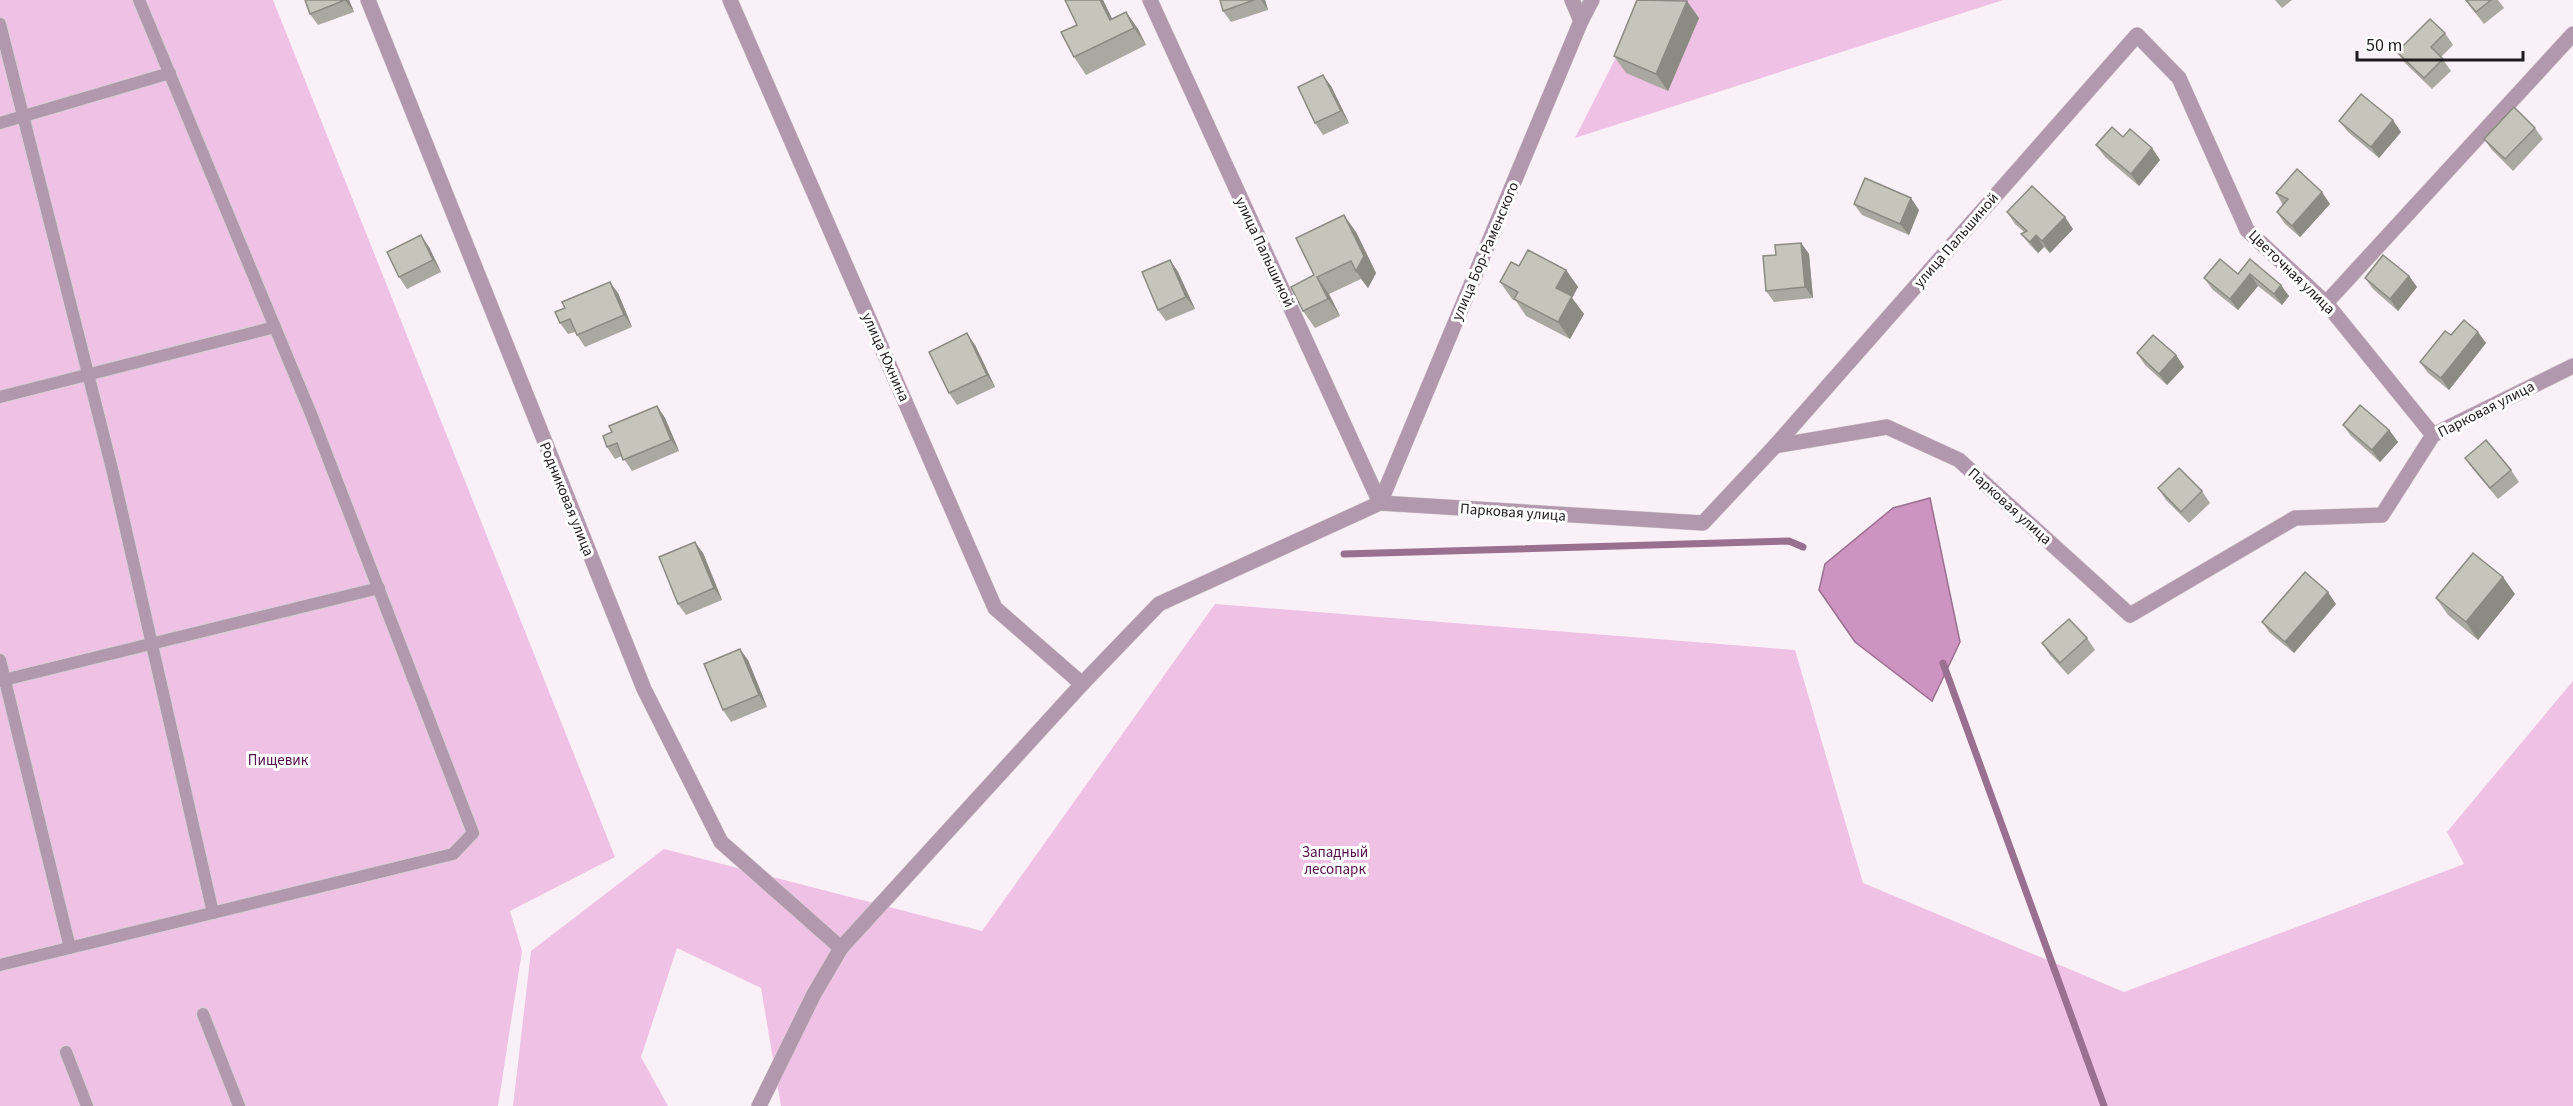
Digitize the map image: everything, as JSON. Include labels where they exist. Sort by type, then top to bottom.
[{"type":"street","name":"Родниковая улица","points":[[368,0],[644,689],[721,842],[841,948]]},
{"type":"street","name":"улица Юхнина","points":[[730,0],[995,608],[1083,684]]},
{"type":"street","name":"улица Пальшиной","points":[[1150,0],[1380,503]]},
{"type":"street","points":[[1572,0],[1581,21]]},
{"type":"street","name":"улица Бор-Раменского","points":[[1380,503],[1581,21],[1592,0]]},
{"type":"street","points":[[2326,303],[2573,34]]},
{"type":"street","name":"улица Пальшиной","points":[[1775,446],[2137,35]]},
{"type":"street","name":"Цветочная улица","points":[[2137,35],[2179,78],[2247,230],[2326,303],[2433,435]]},
{"type":"street","name":"Парковая улица","points":[[1380,503],[1702,523],[1775,446],[1887,427],[1959,460],[2130,615],[2295,518],[2382,515],[2433,435],[2573,366]]},
{"type":"street","points":[[759,1106],[813,994],[841,948],[1159,604],[1380,503]]},
{"type":"lane","points":[[0,965],[453,854],[473,833],[275,327],[140,0]]},
{"type":"lane","points":[[0,24],[113,473],[213,913]]},
{"type":"lane","points":[[0,123],[170,73]]},
{"type":"lane","points":[[0,397],[275,327]]},
{"type":"lane","points":[[2,680],[379,588]]},
{"type":"lane","points":[[0,660],[2,680],[70,948]]},
{"type":"lane","points":[[203,1014],[239,1106]]},
{"type":"lane","points":[[66,1052],[87,1106]]},
{"type":"green space","name":"Пищевик","points":[[0,0],[273,0],[615,857],[510,911],[522,951],[498,1106],[0,1106]]},
{"type":"green space","points":[[1645,0],[2003,0],[1575,138]]},
{"type":"green space","name":"Западный лесопарк","points":[[1215,604],[1795,650],[1863,883],[2124,992],[2464,864],[2447,832],[2573,681],[2573,1106],[781,1106],[761,988],[677,948],[641,1057],[668,1106],[513,1106],[531,951],[664,849],[982,931]]},
{"type":"shaded area","points":[[1930,498],[1960,642],[1932,701],[1855,642],[1819,590],[1825,564],[1893,508]]},
{"type":"building","points":[[305,0],[345,0],[310,14]]},
{"type":"building","points":[[1065,0],[1100,0],[1110,20],[1126,12],[1134,28],[1074,57],[1061,32],[1077,25]]},
{"type":"building","points":[[1220,0],[1254,0],[1223,11]]},
{"type":"building","points":[[1637,0],[1687,1],[1656,74],[1614,56]]},
{"type":"building","points":[[2466,0],[2491,0],[2476,12]]},
{"type":"building","points":[[2430,19],[2445,33],[2431,47],[2443,59],[2424,78],[2397,52]]},
{"type":"building","points":[[1323,75],[1341,111],[1315,123],[1298,87]]},
{"type":"building","points":[[2361,94],[2393,120],[2371,147],[2339,121]]},
{"type":"building","points":[[2514,107],[2535,128],[2505,159],[2484,139]]},
{"type":"building","points":[[2112,127],[2123,137],[2130,129],[2152,148],[2131,174],[2096,145]]},
{"type":"building","points":[[2297,169],[2322,192],[2292,226],[2277,212],[2288,199],[2276,193]]},
{"type":"building","points":[[1865,178],[1911,198],[1900,224],[1854,204]]},
{"type":"building","points":[[2032,186],[2065,217],[2042,241],[2036,235],[2030,242],[2021,234],[2027,231],[2007,212]]},
{"type":"building","points":[[1344,215],[1364,256],[1356,271],[1351,261],[1317,277],[1328,299],[1303,311],[1291,287],[1314,275],[1296,238]]},
{"type":"building","points":[[421,235],[433,260],[399,277],[387,252]]},
{"type":"building","points":[[1801,243],[1805,287],[1766,291],[1763,256],[1776,255],[1775,245]]},
{"type":"building","points":[[1528,250],[1566,270],[1556,288],[1572,296],[1558,322],[1514,299],[1518,292],[1500,282],[1511,262],[1519,266]]},
{"type":"building","points":[[2383,255],[2409,276],[2390,299],[2365,278]]},
{"type":"building","points":[[2220,259],[2238,274],[2250,259],[2281,285],[2274,294],[2250,274],[2230,299],[2204,278]]},
{"type":"building","points":[[1170,260],[1186,297],[1158,310],[1142,272]]},
{"type":"building","points":[[610,282],[624,315],[577,335],[570,319],[560,323],[555,312],[565,308],[562,302]]},
{"type":"building","points":[[2464,320],[2478,332],[2441,378],[2420,362],[2445,331],[2451,335]]},
{"type":"building","points":[[967,333],[987,375],[949,393],[929,352]]},
{"type":"building","points":[[2153,335],[2176,355],[2159,374],[2137,353]]},
{"type":"building","points":[[2360,405],[2389,430],[2372,450],[2343,425]]},
{"type":"building","points":[[657,406],[671,440],[623,460],[617,443],[607,447],[603,436],[612,432],[609,426]]},
{"type":"building","points":[[2486,440],[2511,470],[2490,488],[2465,458]]},
{"type":"building","points":[[2179,468],[2202,491],[2181,512],[2158,488]]},
{"type":"building","points":[[695,542],[714,588],[678,604],[659,557]]},
{"type":"building","points":[[2473,553],[2503,577],[2466,622],[2436,598]]},
{"type":"building","points":[[2305,572],[2328,592],[2285,642],[2262,622]]},
{"type":"building","points":[[2069,619],[2087,638],[2060,663],[2042,643]]},
{"type":"building","points":[[740,649],[759,695],[723,710],[704,664]]},
{"type":"waterway","points":[[1344,554],[1789,541],[1803,547]]},
{"type":"waterway","points":[[1943,663],[2104,1106]]}]
